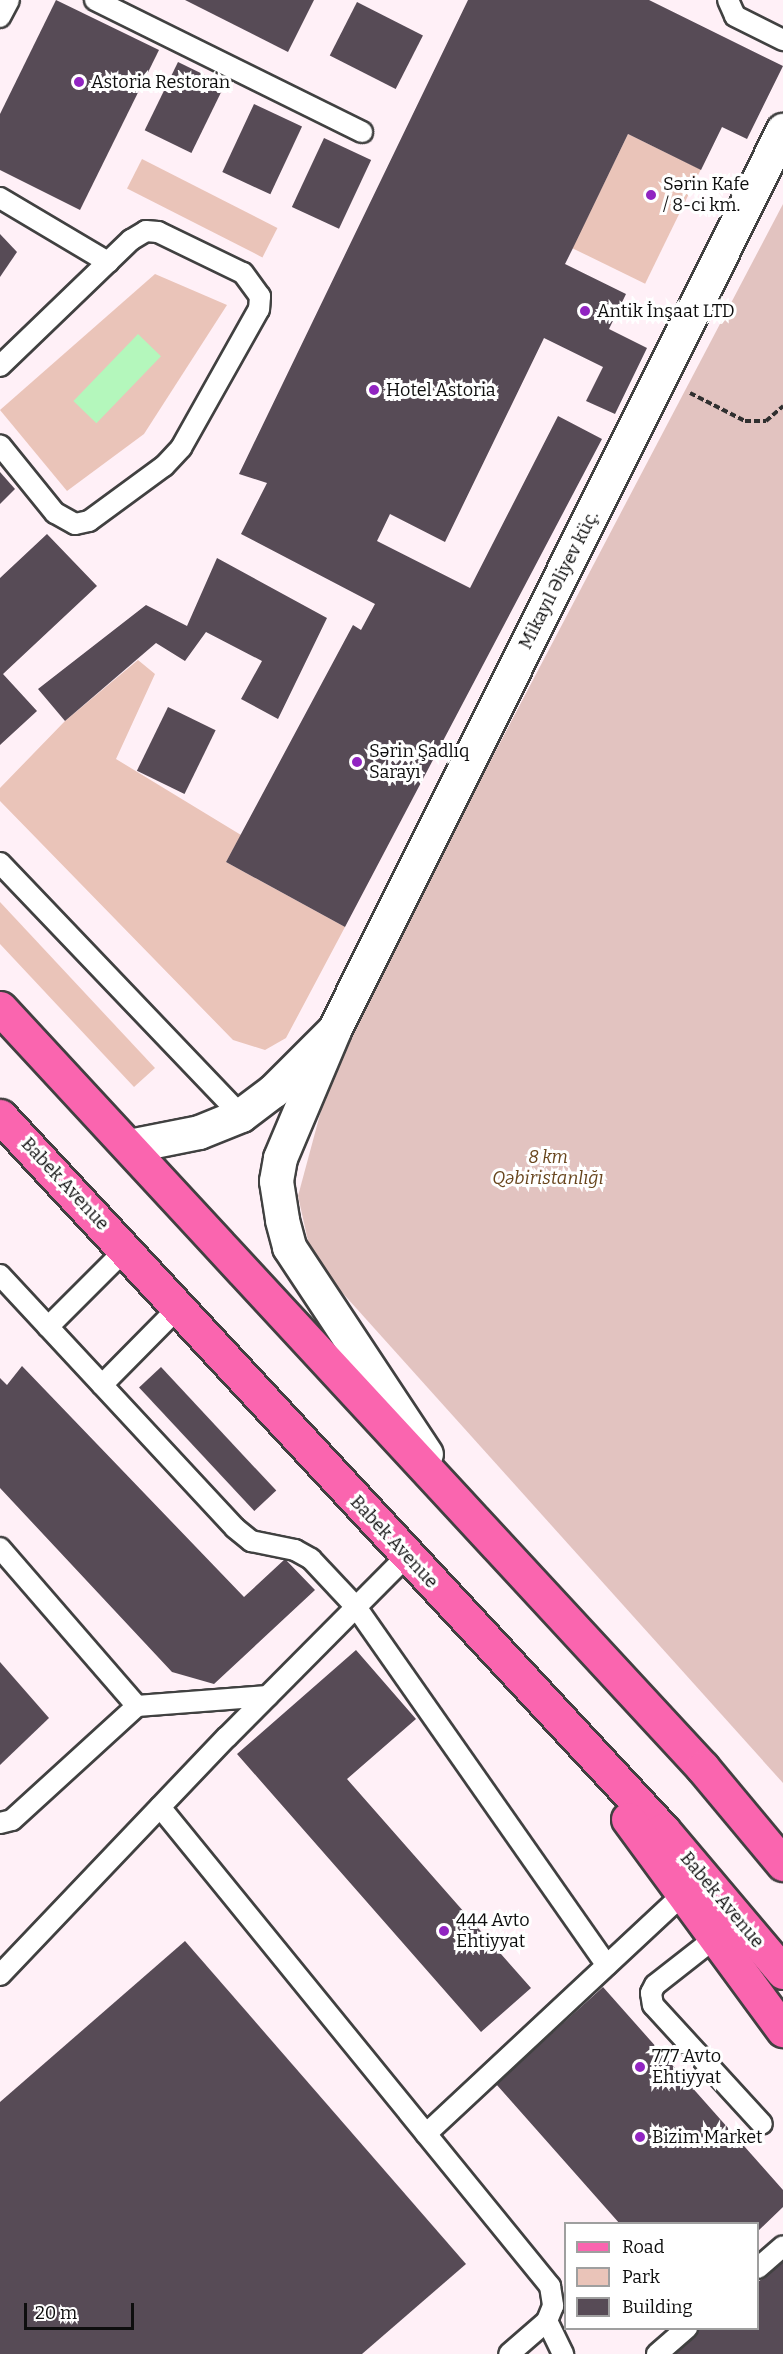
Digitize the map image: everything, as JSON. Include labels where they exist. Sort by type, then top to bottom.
[{"type":"main road","points":[[0,1008],[703,1768],[783,1851]]},
{"type":"main road","name":"Babek Avenue","points":[[0,1116],[126,1249],[407,1556],[663,1830],[783,1972]]},
{"type":"main road","points":[[535,1692],[783,2031]]},
{"type":"main road","points":[[703,1768],[783,1864]]},
{"type":"street","name":"Mikayıl Əliyev küç.","points":[[334,1030],[783,130]]},
{"type":"street","points":[[129,1146],[200,1132],[241,1115],[273,1091],[334,1030]]},
{"type":"street","points":[[334,1030],[280,1158],[276,1182],[289,1247],[456,1501]]},
{"type":"lane","points":[[0,17],[9,0]]},
{"type":"lane","points":[[95,0],[362,132]]},
{"type":"lane","points":[[728,0],[735,16],[783,40]]},
{"type":"lane","points":[[0,198],[108,262]]},
{"type":"lane","points":[[0,366],[130,240],[146,231],[158,232],[243,273],[254,284],[260,296],[259,309],[192,432],[164,466],[89,521],[75,524],[55,513],[0,445]]},
{"type":"lane","points":[[0,863],[241,1115]]},
{"type":"lane","points":[[48,1327],[126,1249]]},
{"type":"lane","points":[[0,1275],[235,1528],[250,1541],[295,1550],[311,1559],[356,1607],[607,1965]]},
{"type":"lane","points":[[102,1385],[179,1307]]},
{"type":"lane","points":[[0,1548],[137,1706]]},
{"type":"lane","points":[[0,1975],[160,1807],[407,1556]]},
{"type":"lane","points":[[0,1823],[12,1820],[137,1706],[268,1696]]},
{"type":"lane","points":[[160,1807],[550,2286],[553,2306],[547,2321],[509,2354]]},
{"type":"lane","points":[[426,2134],[683,1894]]},
{"type":"lane","points":[[715,1938],[655,1985],[651,1993],[653,2005],[762,2124]]},
{"type":"lane","points":[[759,2267],[783,2246]]},
{"type":"lane","points":[[547,2321],[563,2354]]},
{"type":"lane","points":[[657,2354],[685,2330]]},
{"type":"path","points":[[660,378],[745,421],[766,421],[783,406]]},
{"type":"green space","points":[[628,134],[701,170],[645,284],[572,248]]},
{"type":"green space","points":[[142,159],[277,228],[262,257],[127,188]]},
{"type":"green space","name":"8 km Qəbiristanlığı","points":[[783,204],[783,1783],[312,1259],[298,1196],[336,1055]]},
{"type":"green space","points":[[155,274],[227,305],[144,434],[67,491],[0,410]]},
{"type":"green space","points":[[138,660],[155,674],[116,759],[241,835],[226,862],[345,927],[286,1038],[265,1050],[233,1040],[0,801],[0,788],[65,721]]},
{"type":"green space","points":[[0,902],[155,1068],[134,1087],[0,944]]},
{"type":"shaded area","points":[[138,334],[161,356],[96,423],[73,401]]},
{"type":"building","name":"Astoria Restoran","points":[[56,0],[159,50],[80,210],[0,170],[0,114]]},
{"type":"building","points":[[185,0],[314,0],[288,52]]},
{"type":"building","points":[[468,0],[649,0],[783,66],[747,139],[722,127],[701,170],[628,134],[565,264],[626,294],[609,329],[647,348],[615,414],[586,401],[603,367],[544,338],[445,542],[390,514],[377,541],[470,588],[558,416],[602,439],[345,927],[226,862],[353,625],[361,630],[375,604],[241,534],[267,483],[239,474]]},
{"type":"building","points":[[357,2],[423,36],[396,89],[330,55]]},
{"type":"building","points":[[178,62],[225,85],[191,153],[145,130]]},
{"type":"building","points":[[254,104],[302,126],[270,194],[222,172]]},
{"type":"building","points":[[324,138],[371,160],[339,229],[292,207]]},
{"type":"building","points":[[0,234],[17,252],[0,277]]},
{"type":"building","points":[[0,472],[15,489],[0,504]]},
{"type":"building","points":[[47,534],[97,586],[3,674],[37,711],[0,745],[0,578]]},
{"type":"building","points":[[217,558],[327,618],[278,719],[241,699],[262,661],[206,632],[185,661],[156,643],[65,721],[38,689],[146,605],[187,626]]},
{"type":"building","points":[[168,707],[216,730],[185,794],[137,771]]},
{"type":"building","points":[[22,1366],[244,1597],[285,1559],[315,1590],[214,1684],[172,1672],[0,1488],[0,1378],[7,1385]]},
{"type":"building","points":[[161,1367],[276,1491],[254,1511],[139,1387]]},
{"type":"building","points":[[356,1650],[416,1719],[347,1779],[531,1988],[481,2032],[237,1754]]},
{"type":"building","points":[[0,1662],[49,1718],[0,1765]]},
{"type":"building","points":[[185,1941],[466,2264],[362,2354],[0,2354],[0,2102]]},
{"type":"building","name":"Bizim Market","points":[[603,1987],[783,2190],[783,2207],[759,2230],[759,2222],[618,2222],[496,2084]]},
{"type":"building","points":[[783,2262],[783,2354],[669,2354],[699,2330],[759,2330],[759,2281]]},
{"type":"place","name":"Astoria Restoran","points":[[79,82]]},
{"type":"place","name":"Sərin Kafe / 8-ci km.","points":[[651,195]]},
{"type":"place","name":"Antik İnşaat LTD","points":[[585,311]]},
{"type":"place","name":"Hotel Astoria","points":[[374,390]]},
{"type":"place","name":"Sərin Şadlıq Sarayı","points":[[357,762]]},
{"type":"place","name":"444 Avto Ehtiyyat","points":[[444,1931]]},
{"type":"place","name":"777 Avto Ehtiyyat","points":[[640,2067]]},
{"type":"place","name":"Bizim Market","points":[[640,2137]]}]
